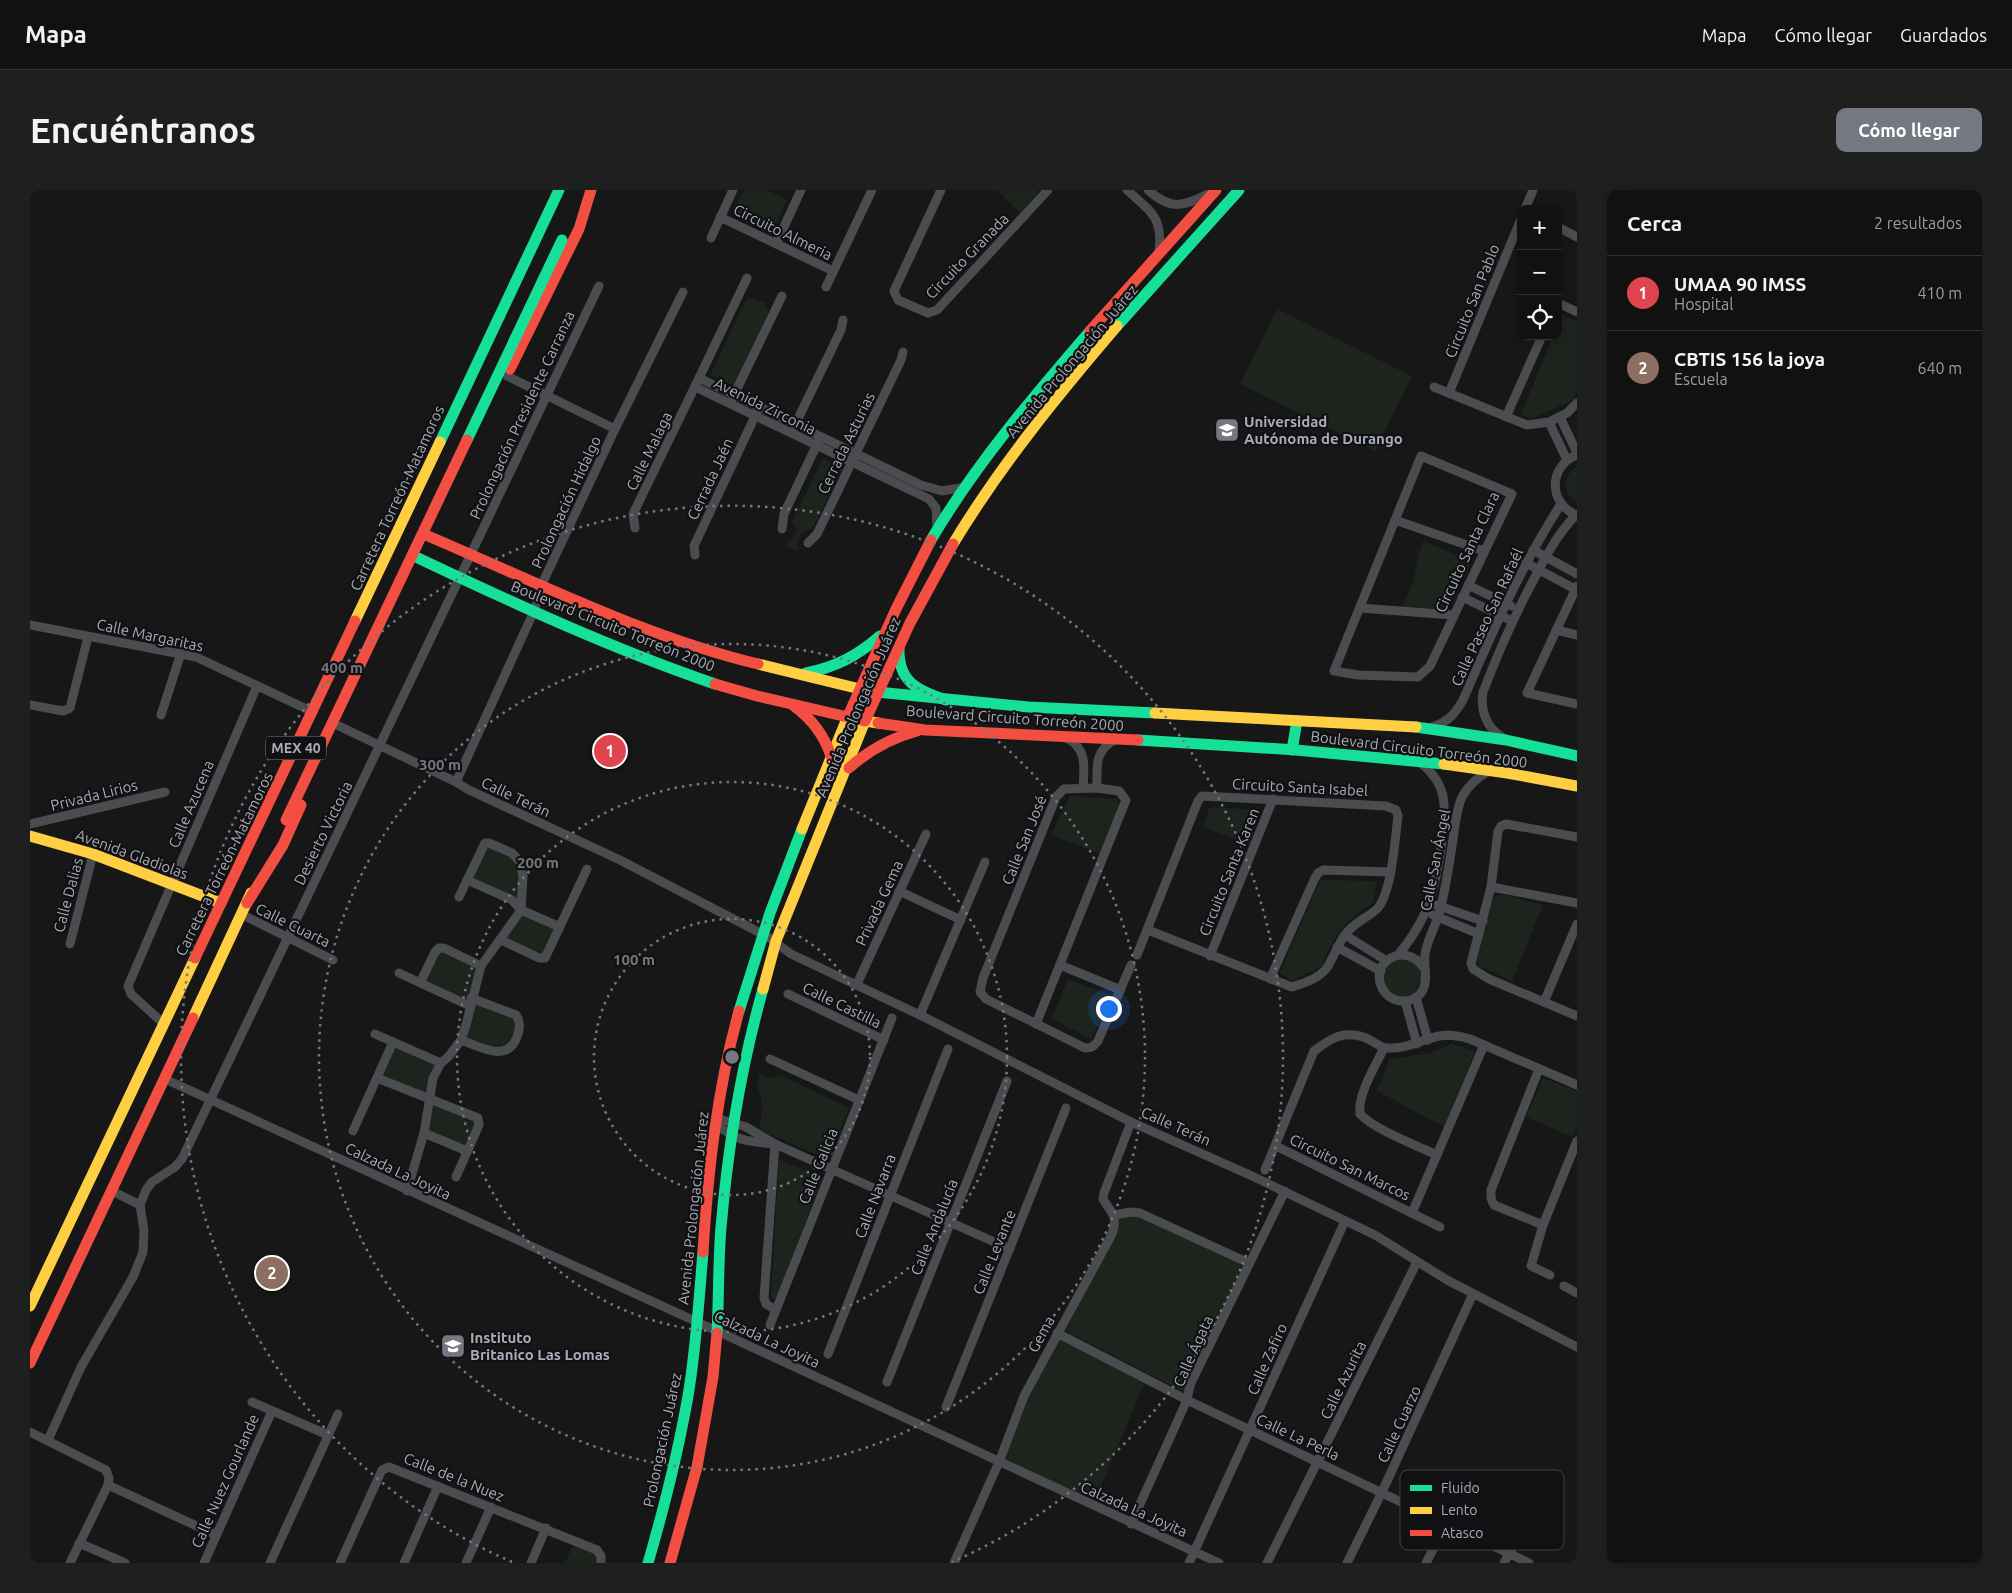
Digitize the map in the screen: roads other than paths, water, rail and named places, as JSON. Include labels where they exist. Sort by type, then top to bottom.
[{"type":"main road","name":"Carretera Torreón-Matamoros","points":[[30,1306],[560,190]]},
{"type":"main road","name":"MEX 40","points":[[30,1363],[241,914],[586,190]]},
{"type":"main road","points":[[247,903],[282,845],[428,536],[579,228],[591,190]]},
{"type":"main road","name":"Avenida Prolongación Juárez","points":[[717,1331],[722,1230],[731,1136],[751,1031],[776,942],[877,692],[931,582],[1001,470],[1052,404],[1239,190]]},
{"type":"main road","name":"Avenida Prolongación Juárez","points":[[697,1322],[706,1194],[716,1121],[732,1040],[744,992],[762,934],[831,756],[884,632],[937,533],[966,487],[1018,418],[1100,320],[1158,253],[1216,191]]},
{"type":"main road","points":[[319,700],[331,682],[388,578],[456,431],[503,321],[517,280]]},
{"type":"main road","points":[[1100,320],[1113,333]]},
{"type":"main road","points":[[428,492],[432,502],[444,504]]},
{"type":"main road","points":[[412,525],[412,551],[418,558]]},
{"type":"main road","points":[[399,552],[419,537],[428,536]]},
{"type":"main road","name":"Boulevard Circuito Torreón 2000","points":[[428,536],[680,642],[732,658],[860,689],[946,700],[1029,707],[1407,726],[1506,740],[1577,756]]},
{"type":"main road","name":"Boulevard Circuito Torreón 2000","points":[[418,558],[534,611],[669,668],[752,695],[865,721],[924,730],[981,731],[1292,750],[1417,761],[1492,770],[1577,786]]},
{"type":"main road","points":[[390,575],[402,576],[406,582]]},
{"type":"main road","points":[[802,674],[832,668],[847,662],[884,632]]},
{"type":"main road","points":[[901,640],[898,661],[901,670],[909,682],[921,692],[946,700]]},
{"type":"main road","points":[[789,702],[807,714],[818,728],[827,741],[831,756]]},
{"type":"main road","points":[[1292,750],[1297,721]]},
{"type":"main road","points":[[845,772],[862,756],[881,744],[902,734],[924,730]]},
{"type":"main road","name":"Avenida Gladiolas","points":[[30,836],[94,854],[172,884],[219,908]]},
{"type":"main road","points":[[165,1079],[159,1061],[210,940],[219,908]]},
{"type":"main road","name":"Prolongación Juárez","points":[[648,1563],[680,1440],[692,1369],[697,1322]]},
{"type":"main road","points":[[670,1563],[697,1467],[713,1377],[717,1331]]},
{"type":"street","name":"Circuito Almeria","points":[[711,238],[733,190]]},
{"type":"street","points":[[776,244],[801,190]]},
{"type":"street","name":"Circuito Almeria","points":[[826,287],[872,190]]},
{"type":"street","name":"Circuito Granada","points":[[941,190],[894,291],[898,300],[928,313],[937,310],[1048,190]]},
{"type":"street","points":[[1127,190],[1156,218],[1161,236],[1158,253]]},
{"type":"street","points":[[1148,190],[1164,202],[1175,206],[1192,202],[1216,191]]},
{"type":"street","points":[[1527,205],[1533,190]]},
{"type":"street","name":"Circuito Almeria","points":[[720,217],[833,271]]},
{"type":"street","name":"Circuito San Pablo","points":[[1450,393],[1517,229]]},
{"type":"street","points":[[1562,229],[1577,237]]},
{"type":"street","points":[[699,378],[747,278]]},
{"type":"street","name":"Prolongación Presidente Carranza","points":[[460,578],[599,286]]},
{"type":"street","name":"Prolongación Hidalgo","points":[[456,782],[534,611],[542,584],[615,429],[683,292]]},
{"type":"street","points":[[730,404],[782,296]]},
{"type":"street","points":[[1562,305],[1577,312]]},
{"type":"street","points":[[794,429],[841,330],[843,320]]},
{"type":"street","points":[[1506,417],[1540,340]]},
{"type":"street","name":"Cerrada Asturias","points":[[808,543],[817,534],[901,360],[903,352]]},
{"type":"street","points":[[506,376],[615,429]]},
{"type":"street","name":"Avenida Zirconia","points":[[757,412],[734,395],[699,378],[695,387],[730,404],[757,412],[794,429],[854,458],[929,499],[938,514],[937,533]]},
{"type":"street","name":"Calle Malaga","points":[[635,528],[634,514],[695,387]]},
{"type":"street","points":[[1434,387],[1528,425],[1549,422],[1560,417],[1577,403]]},
{"type":"street","name":"Cerrada Jaén","points":[[696,556],[694,546],[757,412]]},
{"type":"street","points":[[1560,417],[1577,454],[1566,460],[1558,471],[1555,484],[1557,498],[1561,504],[1577,515]]},
{"type":"street","points":[[1549,422],[1566,460]]},
{"type":"street","points":[[782,529],[784,514],[818,441]]},
{"type":"street","name":"Circuito Santa Clara","points":[[1421,456],[1512,494],[1430,666],[1418,677],[1358,675],[1334,671],[1396,520],[1421,456]]},
{"type":"street","name":"Avenida Zirconia","points":[[854,458],[933,489],[947,490],[966,487]]},
{"type":"street","name":"Calle Paseo San Rafaél","points":[[1427,729],[1444,723],[1455,714],[1463,700],[1499,615],[1533,550],[1561,504]]},
{"type":"street","name":"Calle Paseo San Rafaél","points":[[1506,740],[1493,732],[1486,719],[1481,704],[1483,692],[1512,621],[1539,570],[1561,532],[1577,515]]},
{"type":"street","points":[[1396,520],[1484,551]]},
{"type":"street","points":[[1533,550],[1577,574]]},
{"type":"street","points":[[1526,563],[1576,587],[1527,693],[1577,704]]},
{"type":"street","name":"Desierto Victoria","points":[[140,1206],[152,1182],[175,1167],[182,1159],[460,578]]},
{"type":"street","points":[[1468,585],[1518,610]]},
{"type":"street","points":[[1462,597],[1512,621]]},
{"type":"street","points":[[1360,608],[1453,615]]},
{"type":"street","name":"Calle Margaritas","points":[[30,626],[181,653],[207,661],[313,712]]},
{"type":"street","points":[[1556,630],[1577,635]]},
{"type":"street","points":[[30,705],[63,711],[70,708],[88,636]]},
{"type":"street","points":[[161,715],[181,653]]},
{"type":"street","name":"Calle Azucena","points":[[164,1024],[128,989],[257,686]]},
{"type":"street","name":"Calle Terán","points":[[339,726],[629,865],[721,911],[776,942],[791,954],[920,1015],[1131,1122],[1285,1191],[1375,1235],[1473,1294],[1577,1347]]},
{"type":"street","points":[[1063,737],[1073,741],[1080,748],[1084,757],[1083,788]]},
{"type":"street","points":[[1097,788],[1097,759],[1107,744],[1115,740]]},
{"type":"street","name":"Calle San Ángel","points":[[1398,955],[1414,934],[1426,912],[1440,851],[1444,806],[1439,784],[1426,767],[1417,761]]},
{"type":"street","name":"Calle San Ángel","points":[[1424,967],[1425,950],[1441,907],[1458,808],[1468,789],[1482,775],[1492,770]]},
{"type":"street","name":"Calle San José","points":[[1036,1024],[1126,800],[1119,791],[1097,788],[1064,789],[1056,797],[980,987],[980,992],[986,999],[1036,1024],[1085,1048],[1093,1047],[1098,1041],[1121,990]]},
{"type":"street","name":"Privada Lirios","points":[[30,824],[165,792]]},
{"type":"street","name":"Circuito Santa Isabel","points":[[1137,955],[1198,800],[1202,796],[1386,806],[1394,808],[1398,816],[1391,872],[1382,902],[1376,910],[1356,922],[1345,935],[1328,968],[1307,982],[1292,987],[1148,930]]},
{"type":"street","name":"Circuito Santa Karen","points":[[1210,956],[1273,800]]},
{"type":"street","points":[[1577,837],[1506,824],[1501,826],[1498,831],[1491,887],[1471,963],[1473,969],[1489,979],[1577,1016]]},
{"type":"street","name":"Privada Gema","points":[[856,984],[926,834]]},
{"type":"street","points":[[407,1190],[424,1132],[430,1085],[441,1063],[450,1056],[461,1040],[481,966],[522,910],[523,876],[520,862],[512,853],[487,843],[483,845],[459,897]]},
{"type":"street","name":"Calle Dalias","points":[[70,944],[94,854]]},
{"type":"street","name":"Calle San José","points":[[920,1015],[985,862]]},
{"type":"street","points":[[501,940],[539,958],[547,956],[587,869]]},
{"type":"street","points":[[1270,979],[1318,873],[1323,870],[1391,872]]},
{"type":"street","points":[[467,880],[512,900],[522,910],[560,927]]},
{"type":"street","points":[[1491,887],[1577,903]]},
{"type":"street","points":[[899,891],[960,920]]},
{"type":"street","points":[[1429,903],[1483,921]]},
{"type":"street","points":[[1426,912],[1479,934]]},
{"type":"street","name":"Calle Cuarta","points":[[241,914],[333,960]]},
{"type":"street","points":[[1544,1002],[1577,924]]},
{"type":"street","points":[[1345,935],[1387,961]]},
{"type":"street","points":[[420,983],[435,952],[439,948],[444,948],[481,966]]},
{"type":"street","points":[[1337,948],[1380,971]]},
{"type":"street","points":[[1398,955],[1410,956],[1420,962],[1424,967],[1426,978],[1420,994],[1405,1001],[1392,999],[1380,984],[1380,971],[1387,961],[1398,955]]},
{"type":"street","points":[[1060,965],[1121,990],[1132,965]]},
{"type":"street","points":[[399,973],[471,1002],[516,1015],[519,1020],[518,1032],[511,1046],[505,1052],[498,1053],[461,1040]]},
{"type":"street","name":"Calle Castilla","points":[[788,994],[884,1040]]},
{"type":"street","points":[[1416,997],[1428,1040]]},
{"type":"street","points":[[1405,1001],[1417,1044]]},
{"type":"street","name":"Calle Galicia","points":[[770,1325],[892,1018]]},
{"type":"street","points":[[375,1034],[391,1046],[441,1063]]},
{"type":"street","name":"Circuito San Marcos","points":[[1265,1170],[1314,1051],[1330,1039],[1343,1035],[1368,1038],[1384,1048]]},
{"type":"street","points":[[1437,1155],[1382,1129],[1360,1114],[1359,1104],[1384,1048],[1406,1047],[1440,1036],[1453,1035],[1470,1039],[1577,1085]]},
{"type":"street","name":"Circuito San Marcos","points":[[1412,1213],[1484,1045]]},
{"type":"street","points":[[353,1131],[391,1046]]},
{"type":"street","name":"Calle Navarra","points":[[828,1354],[948,1049]]},
{"type":"street","points":[[770,1059],[859,1100]]},
{"type":"street","points":[[1539,1068],[1491,1190],[1491,1198],[1494,1205],[1543,1225]]},
{"type":"street","points":[[377,1078],[476,1117],[479,1120],[479,1126],[456,1177]]},
{"type":"street","name":"Calzada La Joyita","points":[[165,1079],[1219,1563]]},
{"type":"street","name":"Calle Andalucía","points":[[887,1382],[1007,1081]]},
{"type":"street","name":"Calle Levante","points":[[946,1407],[1066,1108]]},
{"type":"street","points":[[716,1121],[733,1122],[746,1127],[776,1144],[831,1170],[1010,1249]]},
{"type":"street","points":[[716,1121],[731,1136],[747,1142],[776,1144]]},
{"type":"street","points":[[1131,1122],[1104,1193],[1104,1199],[1114,1215],[1131,1212],[1140,1214],[1249,1263]]},
{"type":"street","points":[[424,1132],[467,1151]]},
{"type":"street","points":[[1550,1274],[1531,1266],[1543,1225],[1577,1141]]},
{"type":"street","points":[[776,1144],[764,1298],[766,1304],[776,1310]]},
{"type":"street","name":"Circuito San Marcos","points":[[1276,1146],[1440,1227]]},
{"type":"street","points":[[48,1440],[81,1367],[133,1277],[143,1252],[144,1231],[140,1206],[112,1191]]},
{"type":"street","name":"Calle Ágata","points":[[1131,1524],[1186,1400],[1190,1385],[1285,1191]]},
{"type":"street","name":"Gema","points":[[954,1563],[999,1462],[1024,1396],[1112,1234],[1115,1224],[1114,1215]]},
{"type":"street","name":"Calle Zafiro","points":[[1189,1563],[1345,1221]]},
{"type":"street","name":"Calle Azurita","points":[[1267,1563],[1417,1262]]},
{"type":"street","points":[[1564,1286],[1577,1293]]},
{"type":"street","name":"Calle Cuarzo","points":[[1346,1563],[1382,1492],[1473,1294]]},
{"type":"street","name":"Calle La Perla","points":[[1057,1334],[1186,1400],[1400,1501]]},
{"type":"street","points":[[252,1402],[328,1435]]},
{"type":"street","name":"Calle Nuez Gourlande","points":[[204,1563],[272,1411]]},
{"type":"street","points":[[270,1563],[338,1414]]},
{"type":"street","points":[[30,1432],[106,1470],[108,1474],[108,1485],[70,1563]]},
{"type":"street","name":"Calle de la Nuez","points":[[340,1563],[384,1469],[392,1467],[546,1528],[596,1550],[601,1556],[601,1563]]},
{"type":"street","points":[[108,1485],[216,1535]]},
{"type":"street","points":[[404,1563],[438,1486]]},
{"type":"street","points":[[466,1563],[491,1507]]},
{"type":"street","points":[[531,1563],[546,1528]]},
{"type":"street","points":[[79,1543],[125,1563]]},
{"type":"street","points":[[1426,1563],[1433,1550]]},
{"type":"street","name":"Calle La Perla","points":[[1501,1550],[1528,1563]]},
{"type":"street","points":[[1504,1563],[1512,1550]]},
{"type":"place","name":"Universidad Autónoma de Durango","points":[[1227,430]]},
{"type":"place","name":"UMAA 90 IMSS","points":[[610,751]]},
{"type":"place","name":"CBTIS 156 la joya","points":[[272,1273]]},
{"type":"place","name":"Instituto Britanico Las Lomas","points":[[453,1346]]}]
